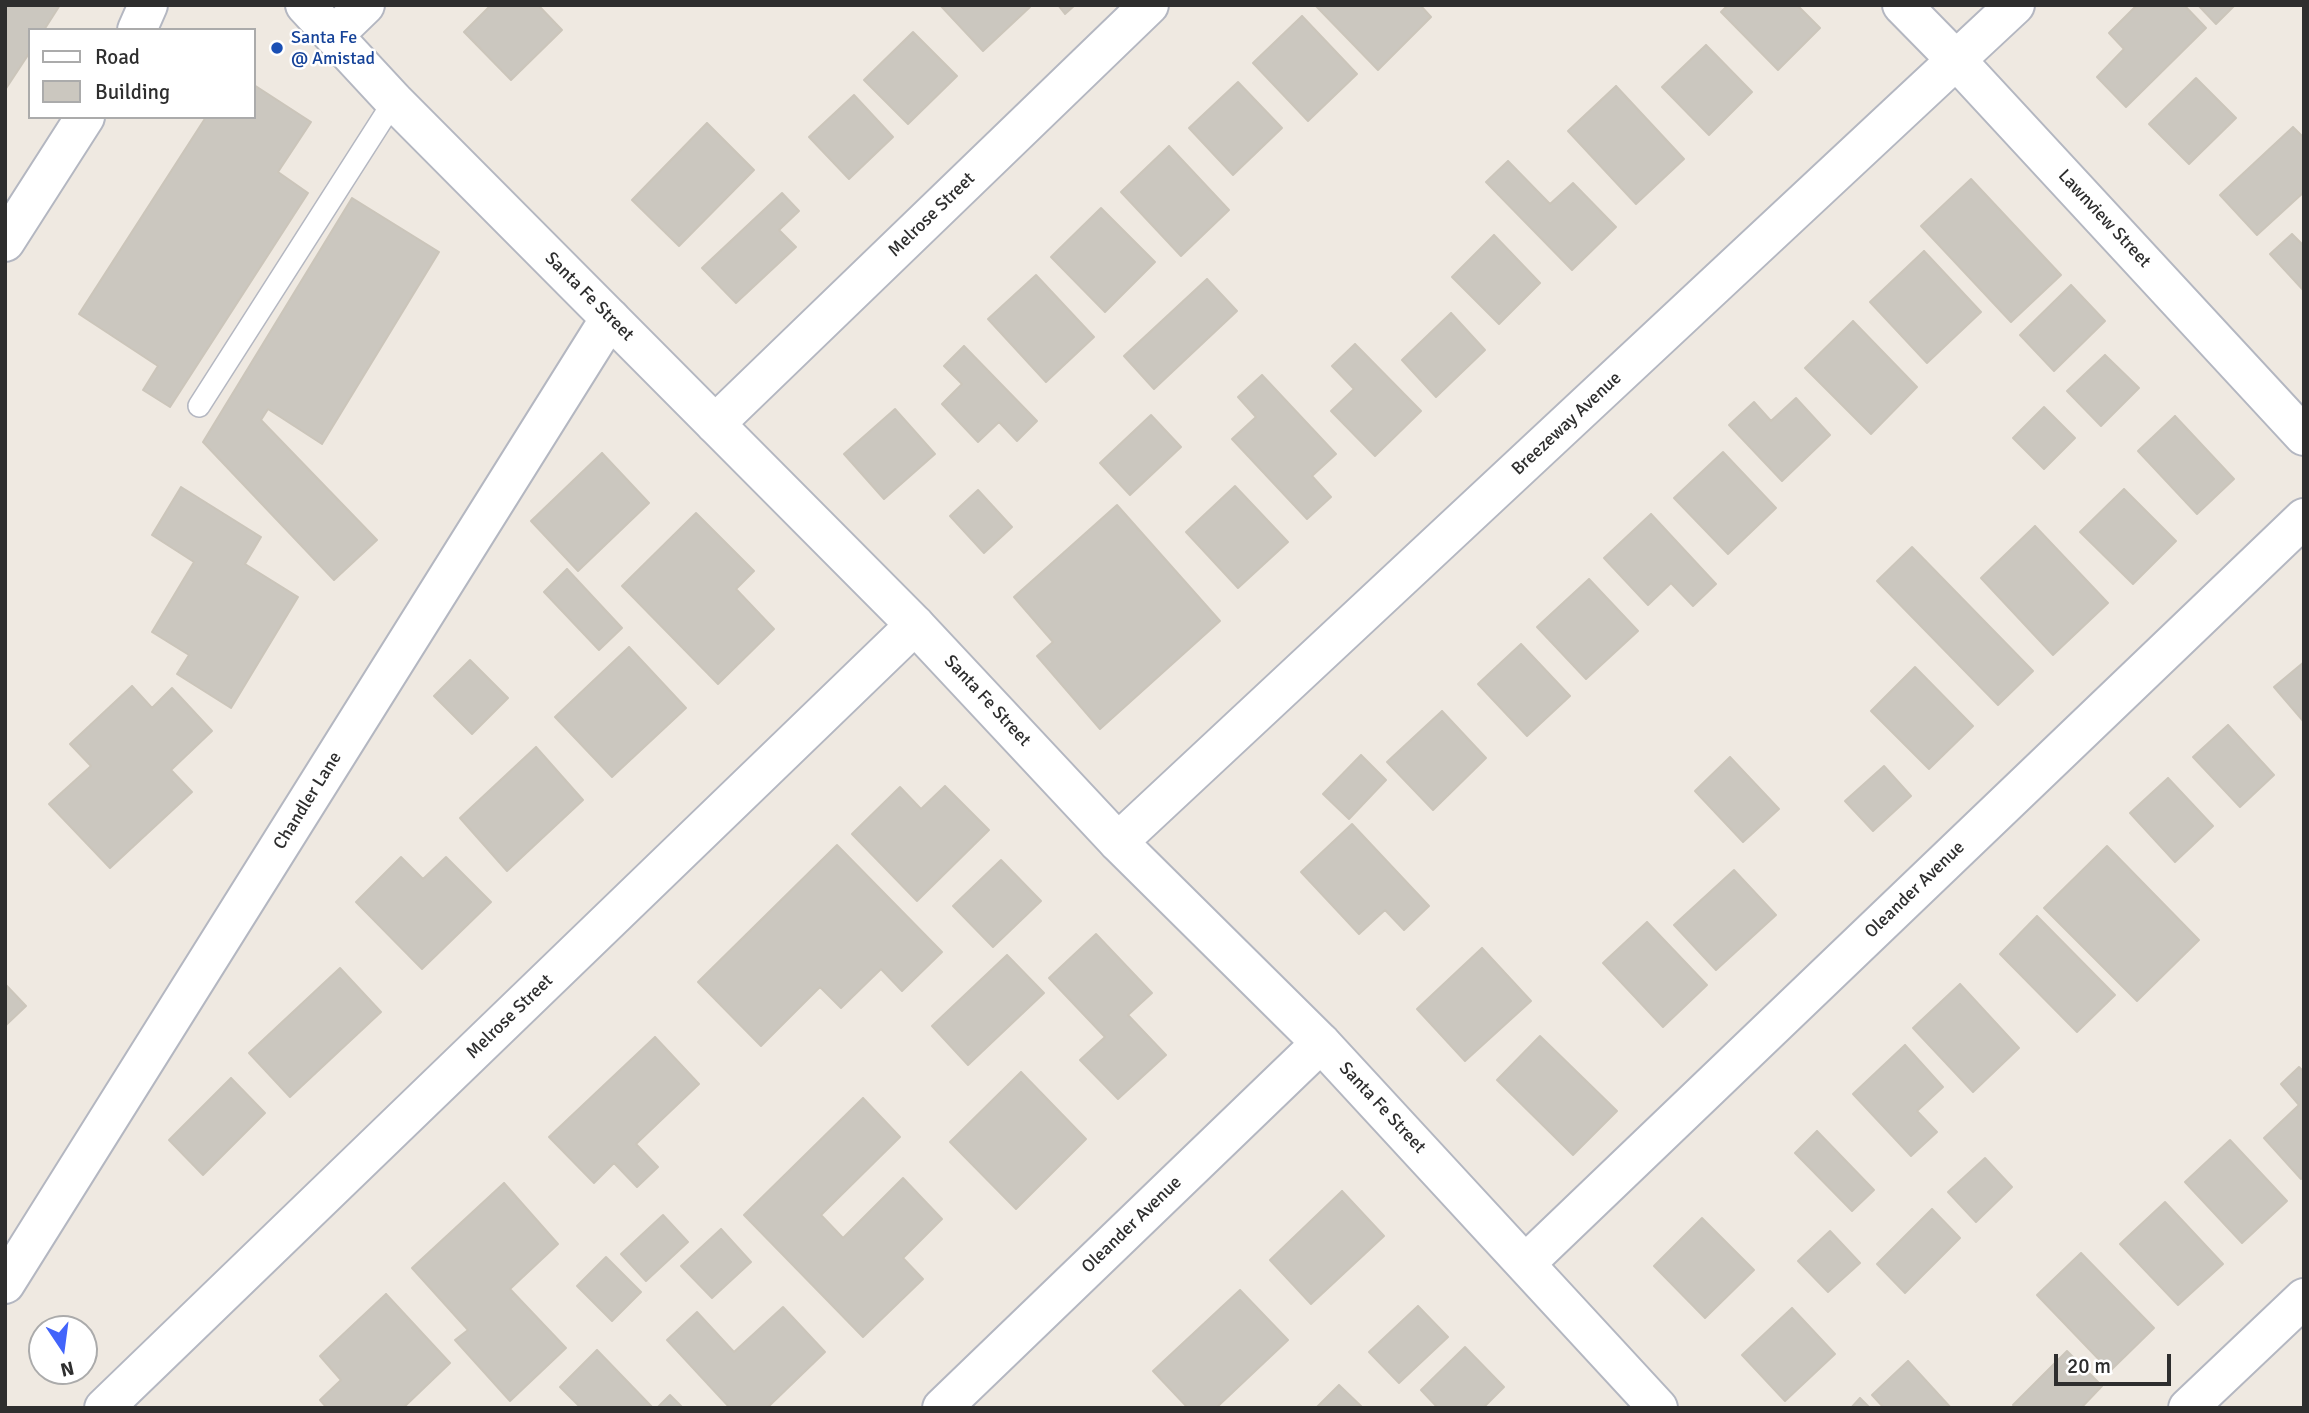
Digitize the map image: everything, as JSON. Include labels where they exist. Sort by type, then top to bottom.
[{"type":"street","points":[[137,28],[148,5]]},
{"type":"street","name":"Santa Fe Street","points":[[305,5],[394,101],[915,625],[1118,842],[1321,1043],[1658,1408]]},
{"type":"street","points":[[334,35],[365,5]]},
{"type":"street","name":"Melrose Street","points":[[715,424],[1149,5]]},
{"type":"street","name":"Lawnview Street","points":[[1902,5],[2304,436]]},
{"type":"street","name":"Breezeway Avenue","points":[[1118,842],[2015,5]]},
{"type":"street","points":[[5,242],[84,119]]},
{"type":"street","name":"Chandler Lane","points":[[5,1284],[611,318]]},
{"type":"street","name":"Oleander Avenue","points":[[1526,1263],[2304,518]]},
{"type":"street","name":"Melrose Street","points":[[104,1408],[915,625]]},
{"type":"street","name":"Oleander Avenue","points":[[943,1408],[1321,1043]]},
{"type":"street","points":[[2188,1408],[2304,1298]]},
{"type":"lane","points":[[199,407],[394,101]]},
{"type":"building","points":[[5,5],[60,5],[45,28],[28,28],[28,55],[5,90]]},
{"type":"building","points":[[491,5],[538,5],[562,30],[511,80],[464,32]]},
{"type":"building","points":[[940,5],[1028,5],[1030,7],[983,51]]},
{"type":"building","points":[[1058,5],[1075,5],[1065,14]]},
{"type":"building","points":[[1315,5],[1420,5],[1431,17],[1378,70]]},
{"type":"building","points":[[1728,5],[1797,5],[1820,28],[1778,70],[1721,12]]},
{"type":"building","points":[[2137,5],[2184,5],[2206,28],[2126,107],[2097,77],[2124,49],[2109,33]]},
{"type":"building","points":[[2198,5],[2235,5],[2216,24]]},
{"type":"building","points":[[1302,16],[1357,74],[1308,121],[1253,63]]},
{"type":"building","points":[[913,32],[957,76],[908,124],[864,80]]},
{"type":"building","points":[[1706,45],[1752,92],[1709,135],[1662,87]]},
{"type":"building","points":[[2196,78],[2236,118],[2189,164],[2149,124]]},
{"type":"building","points":[[1238,82],[1282,128],[1233,175],[1189,128]]},
{"type":"building","points":[[256,86],[311,122],[278,172],[308,193],[170,407],[143,390],[158,366],[79,314],[205,119],[256,119]]},
{"type":"building","points":[[1616,86],[1684,159],[1636,204],[1568,131]]},
{"type":"building","points":[[854,95],[893,137],[849,179],[809,137]]},
{"type":"building","points":[[707,123],[754,170],[679,246],[632,200]]},
{"type":"building","points":[[2293,127],[2304,138],[2304,192],[2257,235],[2220,195]]},
{"type":"building","points":[[1169,146],[1229,210],[1181,256],[1121,192]]},
{"type":"building","points":[[1508,161],[1550,204],[1573,183],[1616,227],[1572,270],[1486,182]]},
{"type":"building","points":[[1971,179],[2061,275],[2011,322],[1921,226]]},
{"type":"building","points":[[782,193],[799,211],[779,230],[796,247],[736,303],[702,268]]},
{"type":"building","points":[[352,198],[439,252],[322,444],[268,409],[261,420],[377,540],[334,580],[203,442]]},
{"type":"building","points":[[1101,208],[1155,262],[1105,312],[1051,257]]},
{"type":"building","points":[[2292,234],[2304,246],[2304,291],[2270,254]]},
{"type":"building","points":[[1494,235],[1540,283],[1499,324],[1452,277]]},
{"type":"building","points":[[1924,251],[1981,312],[1927,363],[1870,302]]},
{"type":"building","points":[[1036,275],[1094,337],[1046,382],[988,319]]},
{"type":"building","points":[[1207,279],[1237,311],[1154,389],[1124,356]]},
{"type":"building","points":[[2071,285],[2105,321],[2054,371],[2020,335]]},
{"type":"building","points":[[1451,313],[1485,350],[1436,397],[1402,360]]},
{"type":"building","points":[[1853,321],[1917,387],[1871,434],[1805,368]]},
{"type":"building","points":[[1355,344],[1421,411],[1375,456],[1331,411],[1354,389],[1332,366]]},
{"type":"building","points":[[964,346],[1037,421],[1017,441],[999,422],[978,442],[942,404],[962,384],[944,366]]},
{"type":"building","points":[[2105,355],[2139,388],[2101,426],[2067,391]]},
{"type":"building","points":[[1262,375],[1336,454],[1312,476],[1331,497],[1307,519],[1232,439],[1256,417],[1238,397]]},
{"type":"building","points":[[1796,398],[1830,435],[1782,481],[1729,425],[1754,402],[1771,421]]},
{"type":"building","points":[[2044,407],[2075,438],[2044,469],[2013,438]]},
{"type":"building","points":[[895,409],[935,454],[884,499],[844,454]]},
{"type":"building","points":[[1151,415],[1181,447],[1130,495],[1100,463]]},
{"type":"building","points":[[2175,416],[2234,479],[2197,514],[2138,451]]},
{"type":"building","points":[[1723,452],[1776,508],[1728,554],[1674,498]]},
{"type":"building","points":[[602,453],[649,503],[578,571],[531,521]]},
{"type":"building","points":[[1235,486],[1288,542],[1238,588],[1186,532]]},
{"type":"building","points":[[181,487],[261,537],[245,564],[298,597],[231,708],[177,674],[189,655],[152,632],[194,562],[152,535]]},
{"type":"building","points":[[2124,489],[2176,541],[2133,584],[2080,532]]},
{"type":"building","points":[[978,490],[1012,527],[984,553],[950,516]]},
{"type":"building","points":[[1117,505],[1220,621],[1100,729],[1037,656],[1053,642],[1014,597]]},
{"type":"building","points":[[696,513],[754,571],[736,589],[774,629],[718,684],[622,586]]},
{"type":"building","points":[[1651,514],[1716,584],[1693,606],[1671,583],[1648,605],[1604,558]]},
{"type":"building","points":[[2035,526],[2108,603],[2053,655],[1981,578]]},
{"type":"building","points":[[1912,547],[2033,671],[1998,705],[1877,581]]},
{"type":"building","points":[[567,569],[622,628],[599,650],[544,592]]},
{"type":"building","points":[[1589,579],[1638,631],[1586,679],[1537,627]]},
{"type":"building","points":[[1521,644],[1570,696],[1527,736],[1478,684]]},
{"type":"building","points":[[629,647],[686,708],[612,777],[555,717]]},
{"type":"building","points":[[470,660],[508,698],[472,734],[434,696]]},
{"type":"building","points":[[2304,662],[2304,722],[2274,687]]},
{"type":"building","points":[[1915,667],[1973,726],[1929,769],[1871,711]]},
{"type":"building","points":[[132,686],[152,708],[172,688],[212,731],[171,770],[192,792],[110,868],[49,804],[91,766],[70,744]]},
{"type":"building","points":[[1442,711],[1486,758],[1433,810],[1387,762]]},
{"type":"building","points":[[2228,725],[2274,775],[2240,807],[2193,757]]},
{"type":"building","points":[[536,747],[583,800],[507,871],[460,818]]},
{"type":"building","points":[[1361,755],[1386,780],[1349,819],[1323,794]]},
{"type":"building","points":[[1730,757],[1779,809],[1743,842],[1695,791]]},
{"type":"building","points":[[1884,766],[1911,796],[1873,831],[1845,801]]},
{"type":"building","points":[[2168,778],[2213,826],[2175,862],[2130,813]]},
{"type":"building","points":[[945,786],[989,830],[917,901],[852,834],[900,787],[921,809]]},
{"type":"building","points":[[1352,824],[1429,906],[1404,930],[1385,910],[1359,934],[1301,872]]},
{"type":"building","points":[[837,845],[942,952],[902,991],[881,969],[841,1008],[820,987],[761,1046],[698,982]]},
{"type":"building","points":[[2107,846],[2199,940],[2137,1001],[2044,908]]},
{"type":"building","points":[[401,857],[423,879],[446,857],[491,902],[422,969],[356,902]]},
{"type":"building","points":[[1001,860],[1041,901],[993,947],[953,906]]},
{"type":"building","points":[[1734,870],[1776,915],[1716,970],[1674,925]]},
{"type":"building","points":[[2037,916],[2115,995],[2077,1032],[2000,954]]},
{"type":"building","points":[[1647,922],[1707,985],[1663,1027],[1603,963]]},
{"type":"building","points":[[1096,934],[1152,993],[1128,1015],[1166,1055],[1118,1099],[1080,1060],[1105,1037],[1049,978]]},
{"type":"building","points":[[1482,948],[1531,1001],[1465,1061],[1417,1009]]},
{"type":"building","points":[[1007,955],[1044,993],[968,1065],[932,1026]]},
{"type":"building","points":[[340,968],[381,1012],[290,1097],[249,1053]]},
{"type":"building","points":[[5,984],[26,1006],[5,1026]]},
{"type":"building","points":[[1960,984],[2019,1048],[1973,1092],[1913,1028]]},
{"type":"building","points":[[1540,1036],[1617,1111],[1573,1155],[1497,1080]]},
{"type":"building","points":[[655,1037],[699,1084],[636,1144],[658,1167],[637,1187],[614,1163],[594,1183],[549,1137]]},
{"type":"building","points":[[1905,1045],[1943,1087],[1917,1111],[1937,1132],[1911,1156],[1853,1094]]},
{"type":"building","points":[[2299,1067],[2304,1072],[2304,1176],[2301,1179],[2264,1138],[2299,1105],[2281,1084]]},
{"type":"building","points":[[1021,1072],[1086,1139],[1016,1209],[950,1142]]},
{"type":"building","points":[[231,1078],[265,1113],[203,1175],[169,1140]]},
{"type":"building","points":[[863,1098],[900,1137],[821,1215],[843,1238],[903,1178],[942,1219],[903,1258],[923,1279],[863,1337],[744,1215]]},
{"type":"building","points":[[1817,1131],[1874,1190],[1852,1211],[1795,1153]]},
{"type":"building","points":[[2230,1140],[2287,1201],[2242,1243],[2185,1182]]},
{"type":"building","points":[[1985,1158],[2012,1187],[1976,1222],[1948,1192]]},
{"type":"building","points":[[504,1183],[558,1244],[510,1289],[566,1348],[510,1401],[455,1340],[468,1330],[412,1268]]},
{"type":"building","points":[[1342,1191],[1384,1236],[1311,1304],[1270,1260]]},
{"type":"building","points":[[2165,1202],[2223,1264],[2178,1305],[2120,1244]]},
{"type":"building","points":[[1932,1209],[1960,1238],[1905,1293],[1877,1264]]},
{"type":"building","points":[[663,1215],[688,1242],[646,1281],[621,1254]]},
{"type":"building","points":[[1702,1218],[1754,1270],[1705,1318],[1654,1266]]},
{"type":"building","points":[[721,1229],[751,1262],[712,1298],[681,1266]]},
{"type":"building","points":[[1830,1231],[1860,1263],[1828,1292],[1798,1261]]},
{"type":"building","points":[[2081,1253],[2154,1328],[2110,1371],[2037,1295]]},
{"type":"building","points":[[606,1257],[641,1292],[612,1321],[577,1286]]},
{"type":"building","points":[[1240,1290],[1288,1340],[1216,1408],[1188,1408],[1153,1371]]},
{"type":"building","points":[[386,1294],[450,1363],[403,1408],[327,1408],[320,1400],[341,1380],[320,1356]]},
{"type":"building","points":[[1418,1306],[1448,1337],[1399,1383],[1369,1352]]},
{"type":"building","points":[[783,1307],[825,1352],[767,1408],[730,1408],[667,1340],[697,1312],[734,1352]]},
{"type":"building","points":[[1792,1308],[1835,1354],[1785,1401],[1742,1355]]},
{"type":"building","points":[[1465,1347],[1504,1387],[1483,1408],[1438,1408],[1421,1390]]},
{"type":"building","points":[[597,1350],[653,1408],[581,1408],[560,1387]]},
{"type":"building","points":[[2067,1351],[2102,1386],[2081,1408],[2015,1408],[2013,1405]]},
{"type":"building","points":[[1908,1361],[1951,1408],[1884,1408],[1872,1395]]},
{"type":"building","points":[[1339,1385],[1363,1408],[1316,1408]]},
{"type":"building","points":[[670,1395],[683,1408],[657,1408]]},
{"type":"building","points":[[1860,1398],[1870,1408],[1851,1408]]},
{"type":"place","name":"Santa Fe @ Amistad","points":[[277,48]]}]
